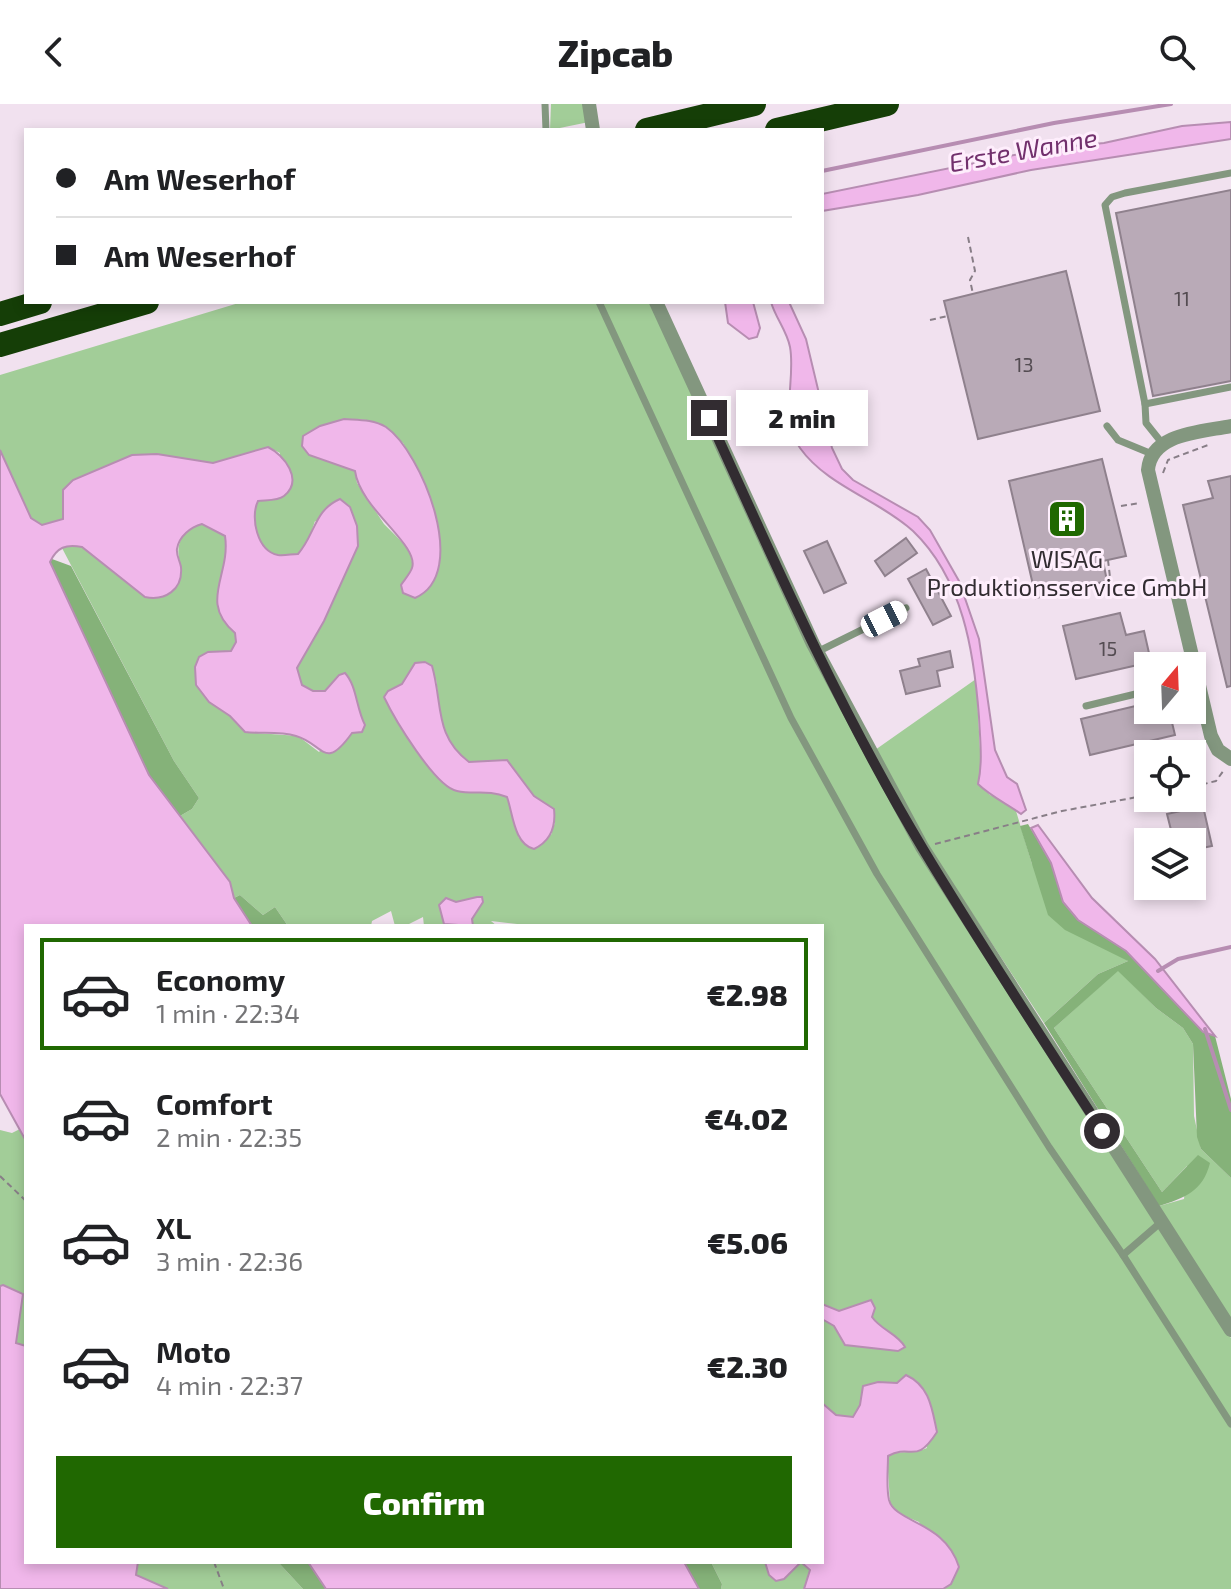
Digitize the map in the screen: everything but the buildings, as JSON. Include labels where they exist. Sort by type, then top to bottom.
[{"type":"highway","points":[[655,128],[754,104]]},
{"type":"highway","points":[[785,128],[887,104]]},
{"type":"highway","points":[[0,314],[33,304]]},
{"type":"highway","points":[[0,345],[140,304]]},
{"type":"street","points":[[589,104],[592,127]]},
{"type":"street","points":[[657,304],[817,652],[922,847],[1231,1330]]},
{"type":"street","points":[[1188,652],[1148,470],[1157,448],[1231,426]]},
{"type":"street","points":[[1206,719],[1211,736],[1227,756]]},
{"type":"lane","points":[[545,104],[546,128]]},
{"type":"lane","points":[[1157,448],[1146,423],[1145,404],[1105,205],[1112,197],[1125,193],[1231,173]]},
{"type":"lane","points":[[600,304],[791,718],[893,899],[1049,1147],[1123,1255],[1231,1424]]},
{"type":"lane","points":[[1145,404],[1231,387]]},
{"type":"lane","points":[[1107,426],[1118,440],[1157,448]]},
{"type":"lane","points":[[817,652],[906,608]]},
{"type":"lane","points":[[1086,706],[1134,694]]},
{"type":"lane","points":[[1123,1255],[1160,1223]]},
{"type":"path","points":[[968,237],[975,271],[970,280],[973,294]]},
{"type":"path","points":[[930,320],[948,316]]},
{"type":"path","points":[[1163,473],[1168,460],[1208,445]]},
{"type":"path","points":[[1121,506],[1154,500]]},
{"type":"path","points":[[1108,560],[1107,576],[1111,586]]},
{"type":"path","points":[[1206,784],[1216,781],[1227,756]]},
{"type":"path","points":[[922,847],[1062,811],[1134,798]]},
{"type":"path","points":[[0,1176],[24,1199]]},
{"type":"path","points":[[215,1564],[224,1589]]},
{"type":"green space","points":[[551,104],[585,104],[589,122],[550,128]]},
{"type":"green space","points":[[235,304],[655,304],[836,698],[1169,1244],[1231,1338],[1231,1589],[943,1589],[951,1584],[919,1522],[897,1513],[890,1502],[887,1456],[927,1448],[897,1383],[878,1382],[853,1417],[836,1415],[824,1405],[824,924],[517,924],[491,921],[495,924],[472,924],[471,919],[483,902],[477,897],[456,902],[446,898],[440,905],[445,924],[424,924],[423,917],[409,924],[394,924],[391,911],[371,924],[287,924],[275,907],[263,915],[240,895],[234,898],[230,882],[180,816],[192,809],[199,798],[174,761],[62,548],[70,544],[82,547],[145,597],[181,566],[179,545],[189,530],[202,524],[225,536],[226,550],[217,599],[224,622],[235,633],[236,642],[232,651],[208,652],[209,702],[230,716],[245,732],[298,736],[319,752],[357,711],[354,696],[339,675],[325,691],[313,691],[302,685],[297,668],[324,621],[358,546],[315,521],[308,542],[298,554],[278,555],[265,547],[255,524],[256,508],[258,501],[272,498],[280,453],[268,447],[213,463],[157,454],[132,455],[73,480],[63,519],[42,525],[31,518],[0,450],[0,375]],"holes":[[[344,419],[367,420],[403,443],[429,493],[415,598],[411,551],[384,524],[357,483],[355,471],[324,460],[320,426]],[[415,663],[436,679],[443,725],[452,745],[469,762],[507,760],[534,796],[554,809],[555,822],[551,835],[519,838],[507,797],[494,792],[467,791],[407,734],[391,707],[388,691],[402,684]]]},
{"type":"green space","points":[[52,559],[71,566],[174,761],[199,798],[192,809],[180,816],[149,775],[50,562]]},
{"type":"green space","points":[[976,679],[981,767],[978,784],[990,795],[1010,803],[1016,811],[1032,864],[1128,961],[1098,974],[1044,1023],[930,849],[875,750]]},
{"type":"green space","points":[[1028,824],[1051,863],[1063,902],[1078,920],[1126,951],[1203,1032],[1215,1036],[1231,1099],[1231,1178],[1201,1149],[1197,1137],[1193,1044],[1183,1028],[1156,1008],[1118,971],[1054,1028],[1162,1192],[1198,1155],[1210,1163],[1203,1180],[1192,1192],[1159,1206],[1044,1023],[1098,974],[1128,961],[1065,930],[1048,915],[1020,826]]},
{"type":"green space","points":[[240,895],[263,915],[275,907],[287,924],[251,924],[234,898]]},
{"type":"green space","points":[[1118,970],[1156,1008],[1183,1028],[1193,1044],[1194,1116],[1201,1149],[1231,1178],[1231,1323],[1159,1206],[1184,1199],[1187,1166],[1162,1192],[1054,1028]]},
{"type":"green space","points":[[20,1129],[24,1137],[24,1345],[16,1343],[4,1285],[0,1286],[0,1130],[12,1133]]},
{"type":"green space","points":[[138,1564],[280,1564],[303,1589],[168,1589],[136,1575]]},
{"type":"green space","points":[[280,1564],[309,1564],[326,1589],[303,1589]]},
{"type":"green space","points":[[685,1564],[712,1564],[722,1584],[721,1589],[699,1589]]},
{"type":"green space","points":[[712,1564],[766,1564],[769,1575],[784,1579],[799,1564],[810,1570],[804,1589],[721,1589],[722,1584]]},
{"type":"shaded area","points":[[1231,122],[1231,139],[1031,170],[918,195],[824,211],[824,194],[1044,149],[1104,143],[1182,126]]},
{"type":"shaded area","points":[[725,304],[754,304],[760,328],[757,337],[749,339],[728,323]]},
{"type":"shaded area","points":[[772,304],[790,304],[806,339],[832,448],[842,469],[853,480],[918,517],[930,530],[959,581],[979,639],[995,750],[1007,777],[1017,784],[1026,810],[1021,814],[978,784],[980,742],[974,667],[963,618],[944,571],[913,531],[824,473],[800,448],[790,424],[790,347]]},
{"type":"shaded area","points":[[344,419],[371,421],[386,427],[414,461],[426,486],[440,540],[439,565],[431,585],[415,598],[403,593],[401,585],[412,568],[407,548],[367,499],[355,471],[309,455],[302,446],[303,436],[320,426]]},
{"type":"shaded area","points":[[268,447],[290,468],[290,490],[281,498],[258,501],[256,508],[255,524],[260,540],[278,555],[298,554],[320,516],[331,504],[340,499],[350,507],[357,526],[358,546],[324,621],[297,668],[302,685],[313,691],[325,691],[339,675],[345,673],[352,684],[365,725],[362,732],[352,733],[335,751],[324,752],[296,736],[245,732],[230,716],[209,702],[196,685],[195,667],[199,657],[208,652],[231,651],[236,642],[235,633],[224,621],[217,599],[226,550],[225,536],[202,524],[186,533],[177,549],[181,575],[176,588],[166,595],[152,598],[145,597],[82,547],[67,546],[56,553],[50,562],[149,775],[230,882],[234,898],[251,924],[24,924],[24,1137],[0,1094],[0,450],[31,518],[42,525],[63,519],[63,490],[73,480],[132,455],[157,454],[213,463]]},
{"type":"shaded area","points":[[425,662],[432,666],[445,730],[458,752],[469,762],[507,760],[534,796],[554,809],[551,833],[540,846],[534,849],[522,841],[515,828],[507,797],[457,791],[448,787],[427,765],[406,735],[384,697],[388,691],[402,684],[415,663]]},
{"type":"shaded area","points":[[1038,825],[1092,898],[1155,959],[1215,1036],[1203,1032],[1126,951],[1078,920],[1063,902],[1051,863],[1031,828]]},
{"type":"shaded area","points":[[482,897],[483,902],[472,919],[473,924],[444,924],[439,905],[446,898],[456,902]]},
{"type":"shaded area","points":[[0,1286],[23,1294],[16,1343],[24,1345],[24,1564],[138,1564],[136,1575],[168,1589],[0,1589]]},
{"type":"shaded area","points":[[871,1300],[875,1308],[872,1317],[905,1347],[898,1351],[845,1345],[834,1326],[824,1320],[824,1305],[839,1311]]},
{"type":"shaded area","points":[[906,1375],[920,1385],[929,1399],[937,1432],[918,1451],[888,1456],[889,1500],[900,1514],[943,1540],[952,1552],[959,1567],[951,1584],[943,1589],[804,1589],[810,1570],[803,1564],[824,1564],[824,1405],[836,1415],[853,1417],[860,1405],[863,1386],[878,1382],[897,1383]]},
{"type":"shaded area","points":[[309,1564],[685,1564],[699,1589],[326,1589]]},
{"type":"shaded area","points":[[766,1564],[799,1564],[784,1579],[776,1581],[769,1575]]},
{"type":"waterway","points":[[824,171],[1054,123],[1171,104]]},
{"type":"waterway","name":"Erste Wanne","points":[[1158,971],[1178,959],[1231,947]]},
{"type":"waterway","name":"Erste Wanne","points":[[1205,1029],[1231,1110]]},
{"type":"place","name":"WISAG Produktionsservice GmbH","points":[[1067,519]]},
{"type":"route","points":[[709,418],[769,552],[843,704],[922,847],[1102,1131]]}]
